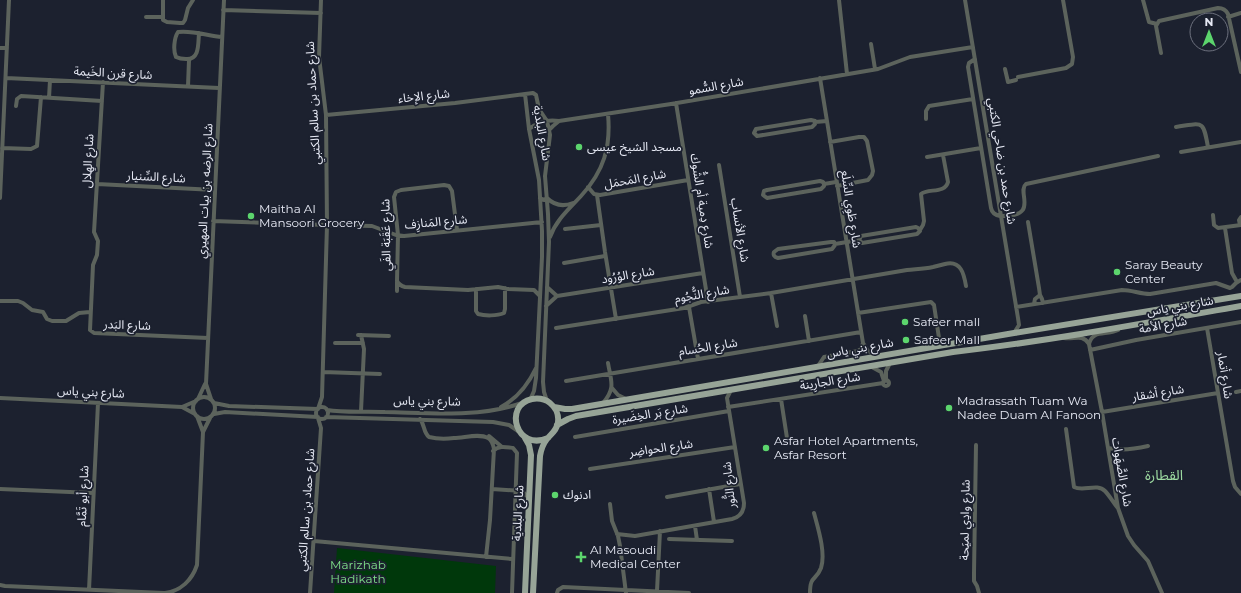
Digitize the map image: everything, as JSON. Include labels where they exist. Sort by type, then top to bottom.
[{"type":"main road","name":"شارع بني ياس","points":[[554,407],[569,409],[1241,296]]},
{"type":"main road","name":"شارع بني ياس","points":[[557,425],[576,416],[953,352],[1042,340],[1241,306]]},
{"type":"main road","points":[[1042,340],[1049,328]]},
{"type":"main road","points":[[835,372],[833,369],[835,366],[848,364],[853,361]]},
{"type":"main road","points":[[539,399],[547,401],[554,407],[558,417],[555,431],[548,438],[538,441],[524,437],[517,427],[516,417],[519,408],[528,400],[539,399]]},
{"type":"main road","name":"شارع البلدية","points":[[524,437],[531,450],[525,593]]},
{"type":"main road","name":"شارع البلدية","points":[[533,593],[539,461],[541,451],[548,438]]},
{"type":"street","points":[[0,198],[2,100],[6,78],[9,0]]},
{"type":"street","points":[[163,0],[163,20],[166,22],[180,24],[185,20],[188,8],[193,0]]},
{"type":"street","name":"شارع الرضه بن بيات المهيري","points":[[211,399],[206,384],[224,0]]},
{"type":"street","name":"شارع حماد بن سالم الكتبي","points":[[318,409],[322,397],[327,226],[326,115],[319,64],[321,0]]},
{"type":"street","points":[[839,0],[847,74]]},
{"type":"street","name":"شارع حمد بن ضاحي الكتبي","points":[[965,0],[1019,325]]},
{"type":"street","points":[[1005,69],[1008,82],[1066,68],[1072,64],[1073,57],[1063,0]]},
{"type":"street","points":[[1143,0],[1149,22],[1157,24]]},
{"type":"street","points":[[1199,12],[1218,8],[1225,10],[1226,12]]},
{"type":"street","points":[[223,10],[321,13]]},
{"type":"street","points":[[1229,17],[1241,13]]},
{"type":"street","points":[[1157,24],[1160,20],[1189,14]]},
{"type":"street","points":[[146,17],[163,17]]},
{"type":"street","points":[[1229,21],[1241,72]]},
{"type":"street","points":[[1157,24],[1161,53]]},
{"type":"street","points":[[199,34],[197,52],[194,57],[189,60],[175,56],[174,52],[177,33],[181,32],[199,34],[222,37]]},
{"type":"street","points":[[871,44],[875,69]]},
{"type":"street","name":"شارع السُّمو","points":[[529,129],[547,121],[559,121],[608,114],[883,68],[910,57],[973,47]]},
{"type":"street","points":[[0,48],[7,48]]},
{"type":"street","points":[[975,59],[970,61],[968,66],[991,210],[994,214],[1001,216],[1017,214],[1023,209],[1025,204],[1023,189],[1026,184],[1158,156]]},
{"type":"street","points":[[188,86],[189,60]]},
{"type":"street","name":"شارع قرن الخَيمة","points":[[6,78],[219,88]]},
{"type":"street","name":"شارع طَوِي السِّلَع","points":[[820,78],[863,343]]},
{"type":"street","points":[[49,98],[50,80]]},
{"type":"street","name":"شارع الهِلال","points":[[97,240],[94,232],[102,82]]},
{"type":"street","name":"شارع البلدية","points":[[528,400],[535,386],[537,366],[542,231],[537,170],[529,129],[525,94],[532,93],[536,95],[539,109],[547,121],[550,130],[545,176],[549,242],[543,382],[547,401]]},
{"type":"street","name":"شارع الإخاء","points":[[326,115],[455,103],[525,94]]},
{"type":"street","points":[[16,106],[17,99],[20,96],[102,101]]},
{"type":"street","points":[[2,148],[32,149],[37,146],[41,97]]},
{"type":"street","points":[[926,119],[926,111],[929,106],[973,99]]},
{"type":"street","name":"شارع دِمية أم الشُّوك","points":[[676,103],[708,302]]},
{"type":"street","points":[[549,242],[557,223],[588,188],[599,172],[607,152],[609,137],[608,114]]},
{"type":"street","points":[[815,122],[815,125],[812,127],[758,136],[754,133],[756,129],[811,120],[814,120],[815,122],[826,121]]},
{"type":"street","points":[[550,130],[559,121]]},
{"type":"street","points":[[1176,128],[1198,124],[1202,126],[1205,130],[1208,147]]},
{"type":"street","points":[[824,184],[821,188],[767,198],[763,195],[764,191],[767,190],[820,181],[824,184],[836,184],[868,180],[873,171],[867,141],[864,137],[830,142]]},
{"type":"street","points":[[1181,152],[1241,142]]},
{"type":"street","points":[[927,157],[981,148]]},
{"type":"street","points":[[835,244],[832,249],[779,258],[775,257],[774,254],[775,250],[778,249],[831,242],[834,242],[835,244],[859,240],[862,243],[917,234],[920,232],[924,223],[920,197],[921,194],[923,192],[942,189],[948,185],[943,155]]},
{"type":"street","name":"شارع الأنساب","points":[[719,165],[740,297]]},
{"type":"street","name":"شارع المَحمَل","points":[[588,188],[597,195],[688,180]]},
{"type":"street","name":"شارع السِّنيار","points":[[97,184],[215,190]]},
{"type":"street","name":"شارع عَقَبَة الفَي","points":[[396,291],[398,235],[394,197],[396,192],[399,190],[444,185],[449,186],[452,191],[457,230]]},
{"type":"street","points":[[597,195],[605,256],[616,318]]},
{"type":"street","points":[[540,198],[544,200],[547,198],[551,202],[559,205],[575,202]]},
{"type":"street","points":[[1213,214],[1214,223],[1218,228],[1240,225],[1239,220],[1241,217]]},
{"type":"street","name":"شارع المَنازِف","points":[[213,221],[327,226],[372,226],[398,235],[542,222]]},
{"type":"street","points":[[1028,222],[1040,296],[1043,303]]},
{"type":"street","points":[[565,229],[601,225]]},
{"type":"street","points":[[859,240],[862,236],[916,227],[920,230]]},
{"type":"street","points":[[1225,228],[1232,273],[1237,282]]},
{"type":"street","points":[[542,231],[549,231]]},
{"type":"street","name":"شارع البَدر","points":[[97,240],[97,257],[93,265],[89,328],[91,331],[94,333],[208,338]]},
{"type":"street","points":[[564,263],[605,256]]},
{"type":"street","name":"شارع النُّجُوم","points":[[556,328],[689,307],[697,303],[771,293],[933,267],[949,263],[957,265],[962,270],[966,286]]},
{"type":"street","name":"شارع الوُرُود","points":[[557,296],[703,273]]},
{"type":"street","points":[[1016,307],[1122,290],[1132,290],[1141,294],[1150,294],[1216,283],[1230,288],[1241,280]]},
{"type":"street","name":"شارع عَقَبَة الفَي","points":[[397,282],[400,286],[405,287],[468,290],[498,287],[534,290]]},
{"type":"street","points":[[540,296],[534,290],[541,285]]},
{"type":"street","points":[[546,306],[557,296],[547,287]]},
{"type":"street","points":[[476,288],[476,311],[478,314],[482,315],[504,313],[505,288]]},
{"type":"street","points":[[771,293],[777,326]]},
{"type":"street","points":[[1034,304],[1035,299],[1040,296]]},
{"type":"street","points":[[0,301],[20,302],[32,310],[43,312],[48,320],[52,321],[66,320],[79,313],[90,312]]},
{"type":"street","points":[[858,313],[931,302],[934,305],[940,338],[943,342],[949,345]]},
{"type":"street","points":[[689,307],[698,359]]},
{"type":"street","points":[[805,316],[810,341]]},
{"type":"street","name":"شارع الأمة","points":[[1090,350],[1136,340],[1241,322]]},
{"type":"street","points":[[1014,333],[1019,325],[1028,331]]},
{"type":"street","points":[[1088,344],[1094,335],[1114,332],[1119,329],[1119,327]]},
{"type":"street","name":"شارع أتمار","points":[[1207,328],[1232,481],[1239,489],[1241,494]]},
{"type":"street","name":"شارع الحُسام","points":[[566,381],[861,332]]},
{"type":"street","points":[[361,411],[364,349],[359,335],[389,336]]},
{"type":"street","points":[[1058,337],[1066,339],[1082,338],[1085,339],[1088,344]]},
{"type":"street","points":[[335,343],[363,343]]},
{"type":"street","points":[[863,343],[871,353],[880,356]]},
{"type":"street","points":[[818,366],[824,358],[858,351],[861,349],[863,343]]},
{"type":"street","name":"شارع الصَّهَوات","points":[[1088,344],[1102,412],[1118,508],[1128,536],[1148,561],[1162,593]]},
{"type":"street","points":[[603,403],[609,396],[612,388],[608,363]]},
{"type":"street","points":[[884,382],[886,371],[890,363]]},
{"type":"street","points":[[497,410],[522,391],[532,378],[537,366]]},
{"type":"street","points":[[870,366],[882,374],[884,382]]},
{"type":"street","points":[[323,372],[380,374]]},
{"type":"street","name":"شارع الجارِينة","points":[[728,409],[884,382]]},
{"type":"street","name":"شارع الرضه بن بيات المهيري","points":[[197,400],[206,384]]},
{"type":"street","points":[[612,388],[618,395],[626,399]]},
{"type":"street","points":[[718,392],[727,398],[731,390]]},
{"type":"street","points":[[1236,392],[1241,391]]},
{"type":"street","name":"شارع أشقار","points":[[1102,412],[1218,393]]},
{"type":"street","points":[[203,432],[193,408],[197,400],[206,397],[211,399],[215,408],[214,414]]},
{"type":"street","name":"شارع حماد بن سالم الكتبي","points":[[322,397],[326,409]]},
{"type":"street","name":"شارع بني ياس","points":[[0,398],[182,407],[196,415]]},
{"type":"street","name":"شارع النُّور","points":[[617,534],[635,536],[695,526],[736,518],[743,512],[744,503],[727,398]]},
{"type":"street","points":[[781,399],[787,438]]},
{"type":"street","name":"شارع بني ياس","points":[[182,407],[197,400]]},
{"type":"street","name":"شارع بني ياس","points":[[326,409],[448,413],[474,412],[497,410],[528,400]]},
{"type":"street","name":"شارع أبو تَمَّام","points":[[89,590],[98,403]]},
{"type":"street","points":[[196,415],[202,419],[210,417],[214,414],[225,412],[318,417],[321,419],[326,418],[328,414],[326,409],[322,408],[229,406],[214,403]]},
{"type":"street","points":[[318,409],[316,412],[318,417]]},
{"type":"street","name":"شارع بَر الخِضَيرة","points":[[575,436],[728,409]]},
{"type":"street","points":[[2,586],[79,591],[89,590],[165,593],[178,589],[186,584],[194,573],[197,565],[203,432],[210,417]]},
{"type":"street","name":"شارع حماد بن سالم الكتبي","points":[[310,593],[321,428],[318,417]]},
{"type":"street","name":"شارع حماد بن سالم الكتبي","points":[[321,428],[326,418]]},
{"type":"street","name":"شارع بني ياس","points":[[326,418],[498,422],[519,431]]},
{"type":"street","points":[[420,420],[426,434],[431,437],[454,438],[482,435],[490,436],[503,447]]},
{"type":"street","points":[[424,427],[430,420]]},
{"type":"street","points":[[1066,429],[1074,487],[1078,489],[1098,488],[1104,490],[1118,508]]},
{"type":"street","points":[[478,436],[491,440],[493,444],[492,489],[486,557]]},
{"type":"street","name":"شارع وادِي لميَحة","points":[[976,445],[974,581],[979,593]]},
{"type":"street","points":[[1108,448],[1127,450],[1148,446]]},
{"type":"street","points":[[493,451],[496,448],[503,447],[513,448],[517,453],[512,593]]},
{"type":"street","name":"شارع الحواضِر","points":[[590,469],[735,447]]},
{"type":"street","points":[[522,491],[530,481]]},
{"type":"street","points":[[667,497],[740,484]]},
{"type":"street","points":[[0,489],[93,493]]},
{"type":"street","points":[[492,489],[522,491],[526,494],[529,500]]},
{"type":"street","points":[[708,489],[714,522]]},
{"type":"street","points":[[610,504],[612,521],[620,546],[626,592]]},
{"type":"street","points":[[810,593],[810,584],[818,573],[822,564],[821,545],[814,512]]},
{"type":"street","points":[[695,526],[697,540]]},
{"type":"street","points":[[657,591],[660,531]]},
{"type":"street","points":[[668,539],[732,541]]},
{"type":"street","points":[[314,541],[512,560]]},
{"type":"street","points":[[557,593],[558,590],[563,587],[626,592],[657,591],[689,593]]},
{"type":"green space","name":"Marizhab Hadikath","points":[[337,548],[496,566],[495,593],[334,593]]},
{"type":"place","name":"مسجد الشيخ عيسى","points":[[579,147]]},
{"type":"place","name":"Maitha Al Mansoori Grocery","points":[[251,216]]},
{"type":"place","name":"Saray Beauty Center","points":[[1117,272]]},
{"type":"place","name":"Safeer mall","points":[[905,322]]},
{"type":"place","name":"Safeer Mall","points":[[906,340]]},
{"type":"place","name":"Madrassath Tuam Wa Nadee Duam Al Fanoon","points":[[949,408]]},
{"type":"place","name":"Asfar Hotel Apartments, Asfar Resort","points":[[766,448]]},
{"type":"place","name":"ادنوك","points":[[555,495]]},
{"type":"place","name":"Al Masoudi Medical Center","points":[[581,557]]},
{"type":"district","name":"القطارة","points":[[1164,475]]}]
